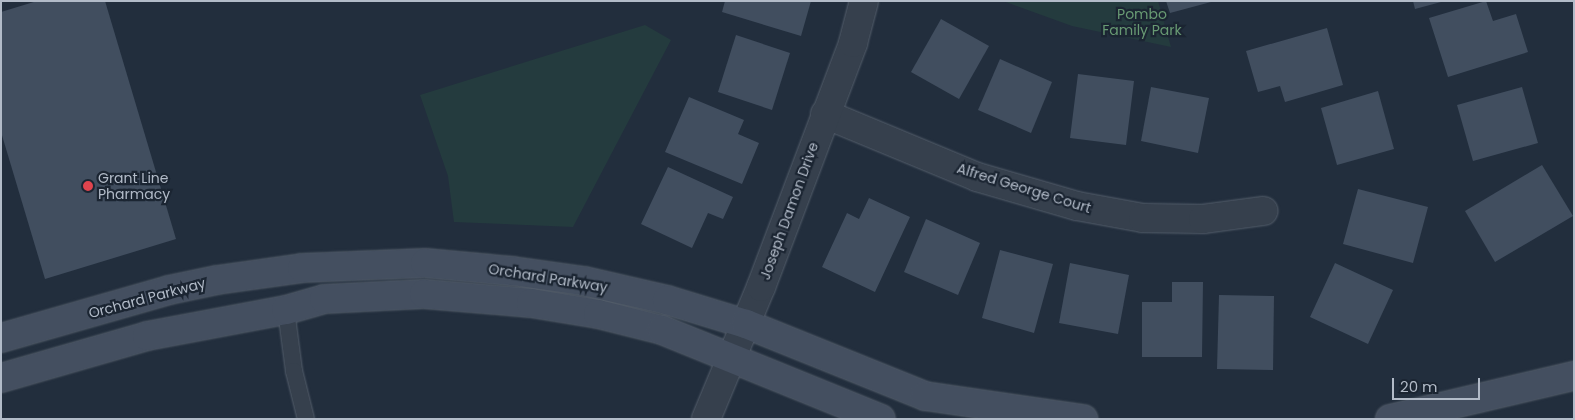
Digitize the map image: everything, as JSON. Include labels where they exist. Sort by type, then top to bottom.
[{"type":"street","name":"Joseph Damon Drive","points":[[706,419],[746,324],[853,44],[864,1]]},
{"type":"street","name":"Alfred George Court","points":[[825,114],[977,177],[1077,206],[1143,218],[1203,219],[1262,211]]},
{"type":"street","name":"Orchard Parkway","points":[[1,338],[169,290],[226,279],[302,268],[415,264],[513,270],[584,281],[667,300],[746,324],[925,396],[1083,419]]},
{"type":"street","name":"Orchard Parkway","points":[[1,378],[148,336],[286,310],[324,299],[378,295],[478,297],[598,314],[662,330],[731,356],[881,419]]},
{"type":"street","points":[[1390,419],[1574,376]]},
{"type":"lane","points":[[286,310],[294,371],[306,419]]},
{"type":"green space","name":"Pombo Family Park","points":[[1003,1],[1158,1],[1171,47],[1072,26]]},
{"type":"green space","points":[[645,25],[671,40],[573,227],[454,222],[448,176],[420,95]]},
{"type":"building","name":"Grant Line Pharmacy","points":[[37,1],[105,1],[176,239],[45,279],[1,132],[1,12]]},
{"type":"building","points":[[725,1],[811,1],[801,36],[722,12]]},
{"type":"building","points":[[1166,1],[1211,1],[1211,2],[1170,13]]},
{"type":"building","points":[[1413,1],[1441,1],[1441,2],[1415,9]]},
{"type":"building","points":[[1486,1],[1493,21],[1516,14],[1528,52],[1448,77],[1429,18]]},
{"type":"building","points":[[941,19],[989,46],[959,99],[911,72]]},
{"type":"building","points":[[1327,28],[1343,85],[1285,102],[1280,86],[1258,92],[1246,51]]},
{"type":"building","points":[[736,35],[790,53],[772,110],[718,92]]},
{"type":"building","points":[[1000,59],[1052,82],[1031,133],[978,110]]},
{"type":"building","points":[[1078,74],[1134,81],[1126,145],[1070,138]]},
{"type":"building","points":[[1151,87],[1209,98],[1198,153],[1141,141]]},
{"type":"building","points":[[1522,87],[1538,143],[1473,161],[1457,105]]},
{"type":"building","points":[[1378,91],[1394,149],[1337,165],[1321,108]]},
{"type":"building","points":[[689,97],[744,120],[738,134],[759,143],[742,184],[665,152]]},
{"type":"building","points":[[1542,165],[1573,216],[1495,262],[1465,211]]},
{"type":"building","points":[[668,167],[733,197],[723,219],[708,213],[692,248],[641,224]]},
{"type":"building","points":[[1358,189],[1428,207],[1413,263],[1343,244]]},
{"type":"building","points":[[869,198],[910,217],[875,292],[822,267],[847,213],[859,219]]},
{"type":"building","points":[[926,219],[980,243],[958,295],[904,272]]},
{"type":"building","points":[[1000,250],[1053,264],[1034,333],[982,318]]},
{"type":"building","points":[[1070,263],[1129,275],[1118,334],[1059,323]]},
{"type":"building","points":[[1335,263],[1393,290],[1368,344],[1310,317]]},
{"type":"building","points":[[1172,282],[1203,282],[1202,357],[1142,357],[1142,302],[1172,302]]},
{"type":"building","points":[[1219,295],[1274,296],[1273,370],[1217,369]]},
{"type":"place","name":"Grant Line Pharmacy","points":[[88,186]]}]
